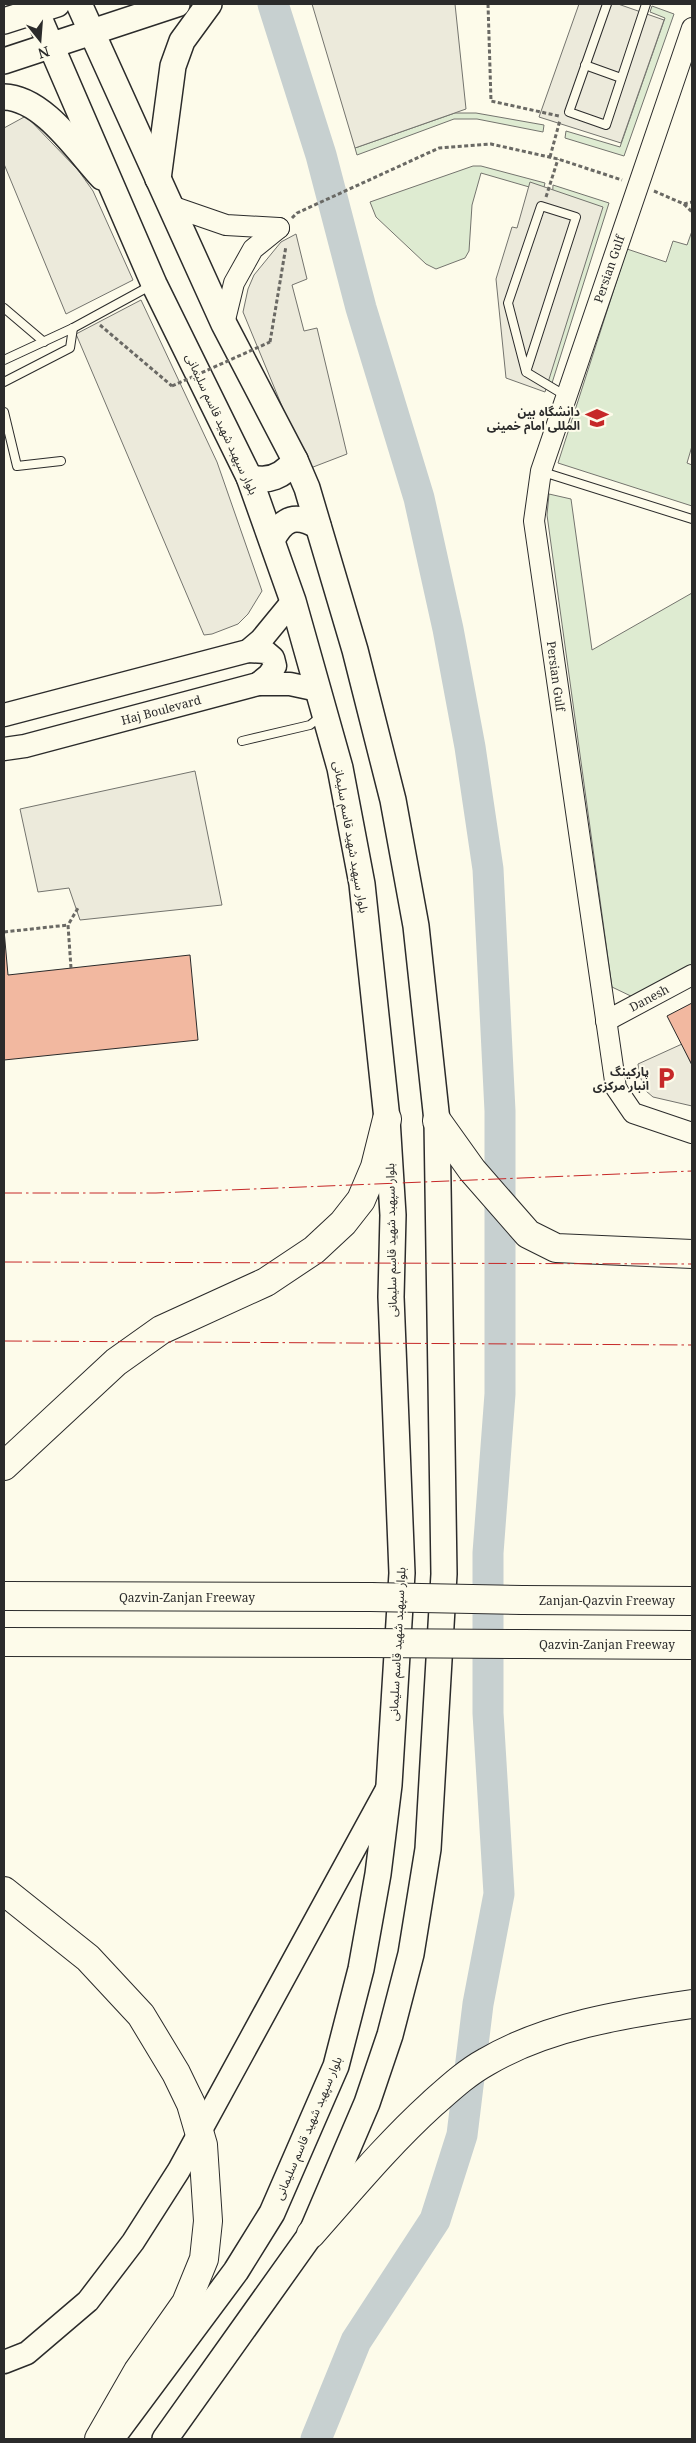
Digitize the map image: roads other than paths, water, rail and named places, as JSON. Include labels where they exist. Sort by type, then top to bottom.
[{"type":"highway","points":[[4,1466],[116,1362],[161,1330],[266,1282],[314,1250],[343,1223],[361,1200],[375,1166],[387,1118]]},
{"type":"highway","points":[[437,1121],[472,1170],[528,1234],[556,1248],[692,1254]]},
{"type":"highway","name":"Qazvin-Zanjan Freeway","points":[[4,1596],[371,1597],[522,1600]]},
{"type":"highway","name":"Zanjan-Qazvin Freeway","points":[[522,1600],[692,1601]]},
{"type":"highway","name":"Qazvin-Zanjan Freeway","points":[[4,1642],[692,1644]]},
{"type":"highway","points":[[4,1892],[88,1958],[141,2015],[176,2073],[191,2104],[203,2145],[208,2221],[204,2259],[186,2303],[138,2371],[99,2439]]},
{"type":"highway","points":[[311,2234],[402,2132],[458,2081],[478,2067],[523,2043],[586,2024],[639,2011],[692,2004]]},
{"type":"main road","points":[[79,4],[224,324],[295,460],[307,488],[356,650],[393,800],[416,926],[437,1121],[444,1574],[428,1849],[411,1954],[390,2035],[367,2103],[311,2234],[165,2439]]},
{"type":"main road","points":[[4,60],[92,32],[141,8],[177,4]]},
{"type":"main road","points":[[158,179],[173,66],[182,41],[209,4]]},
{"type":"main road","points":[[4,21],[42,6]]},
{"type":"main road","name":"بلوار سپهبد شهید قاسم سلیمانی","points":[[42,6],[50,45],[117,194],[154,284],[249,477],[293,601],[340,768],[362,884],[387,1118],[393,1215],[391,1297],[402,1573],[389,1785],[378,1874],[361,1969],[336,2066],[272,2213],[236,2270],[111,2439]]},
{"type":"main road","points":[[4,27],[13,34],[16,43],[12,55],[4,60]]},
{"type":"main road","points":[[4,97],[26,102],[44,113],[117,194]]},
{"type":"main road","points":[[249,477],[258,480],[275,476],[290,468],[295,460]]},
{"type":"main road","points":[[272,540],[286,522],[296,518],[306,519],[318,526]]},
{"type":"main road","points":[[248,651],[261,640],[293,601]]},
{"type":"main road","points":[[4,715],[248,651],[266,652],[273,658],[275,666],[270,675],[258,684]]},
{"type":"main road","name":"Haj Boulevard","points":[[4,749],[25,746],[258,684],[290,684],[321,699]]},
{"type":"main road","points":[[4,2362],[28,2353],[88,2300],[134,2242],[179,2170],[389,1785]]},
{"type":"street","name":"Persian Gulf","points":[[692,28],[541,471],[534,521],[616,1088],[633,1113],[692,1133]]},
{"type":"street","points":[[170,206],[226,225],[279,228],[253,249],[234,283],[224,324]]},
{"type":"street","name":"Danesh","points":[[606,1021],[692,975]]},
{"type":"lane","points":[[607,4],[569,112],[606,125],[646,4]]},
{"type":"lane","points":[[585,65],[622,78]]},
{"type":"lane","points":[[526,372],[576,217],[543,206],[541,206],[508,304],[526,372],[566,396]]},
{"type":"lane","points":[[4,360],[73,328],[154,284]]},
{"type":"lane","points":[[4,308],[44,342]]},
{"type":"lane","points":[[4,382],[70,348],[73,328]]},
{"type":"lane","points":[[4,412],[17,466],[61,461]]},
{"type":"lane","points":[[541,471],[692,519]]},
{"type":"lane","points":[[242,742],[310,725],[320,718],[321,699]]},
{"type":"waterway","points":[[273,4],[321,155],[361,308],[419,498],[448,629],[470,747],[488,869],[500,1111],[500,1394],[488,1553],[488,1713],[499,1894],[478,2004],[462,2135],[435,2220],[356,2341],[316,2439]]},
{"type":"place","name":"دانشگاه بین المللی امام خمینی","points":[[597,418]]},
{"type":"place","name":"پارکینگ انبار مرکزی","points":[[666,1078]]}]
